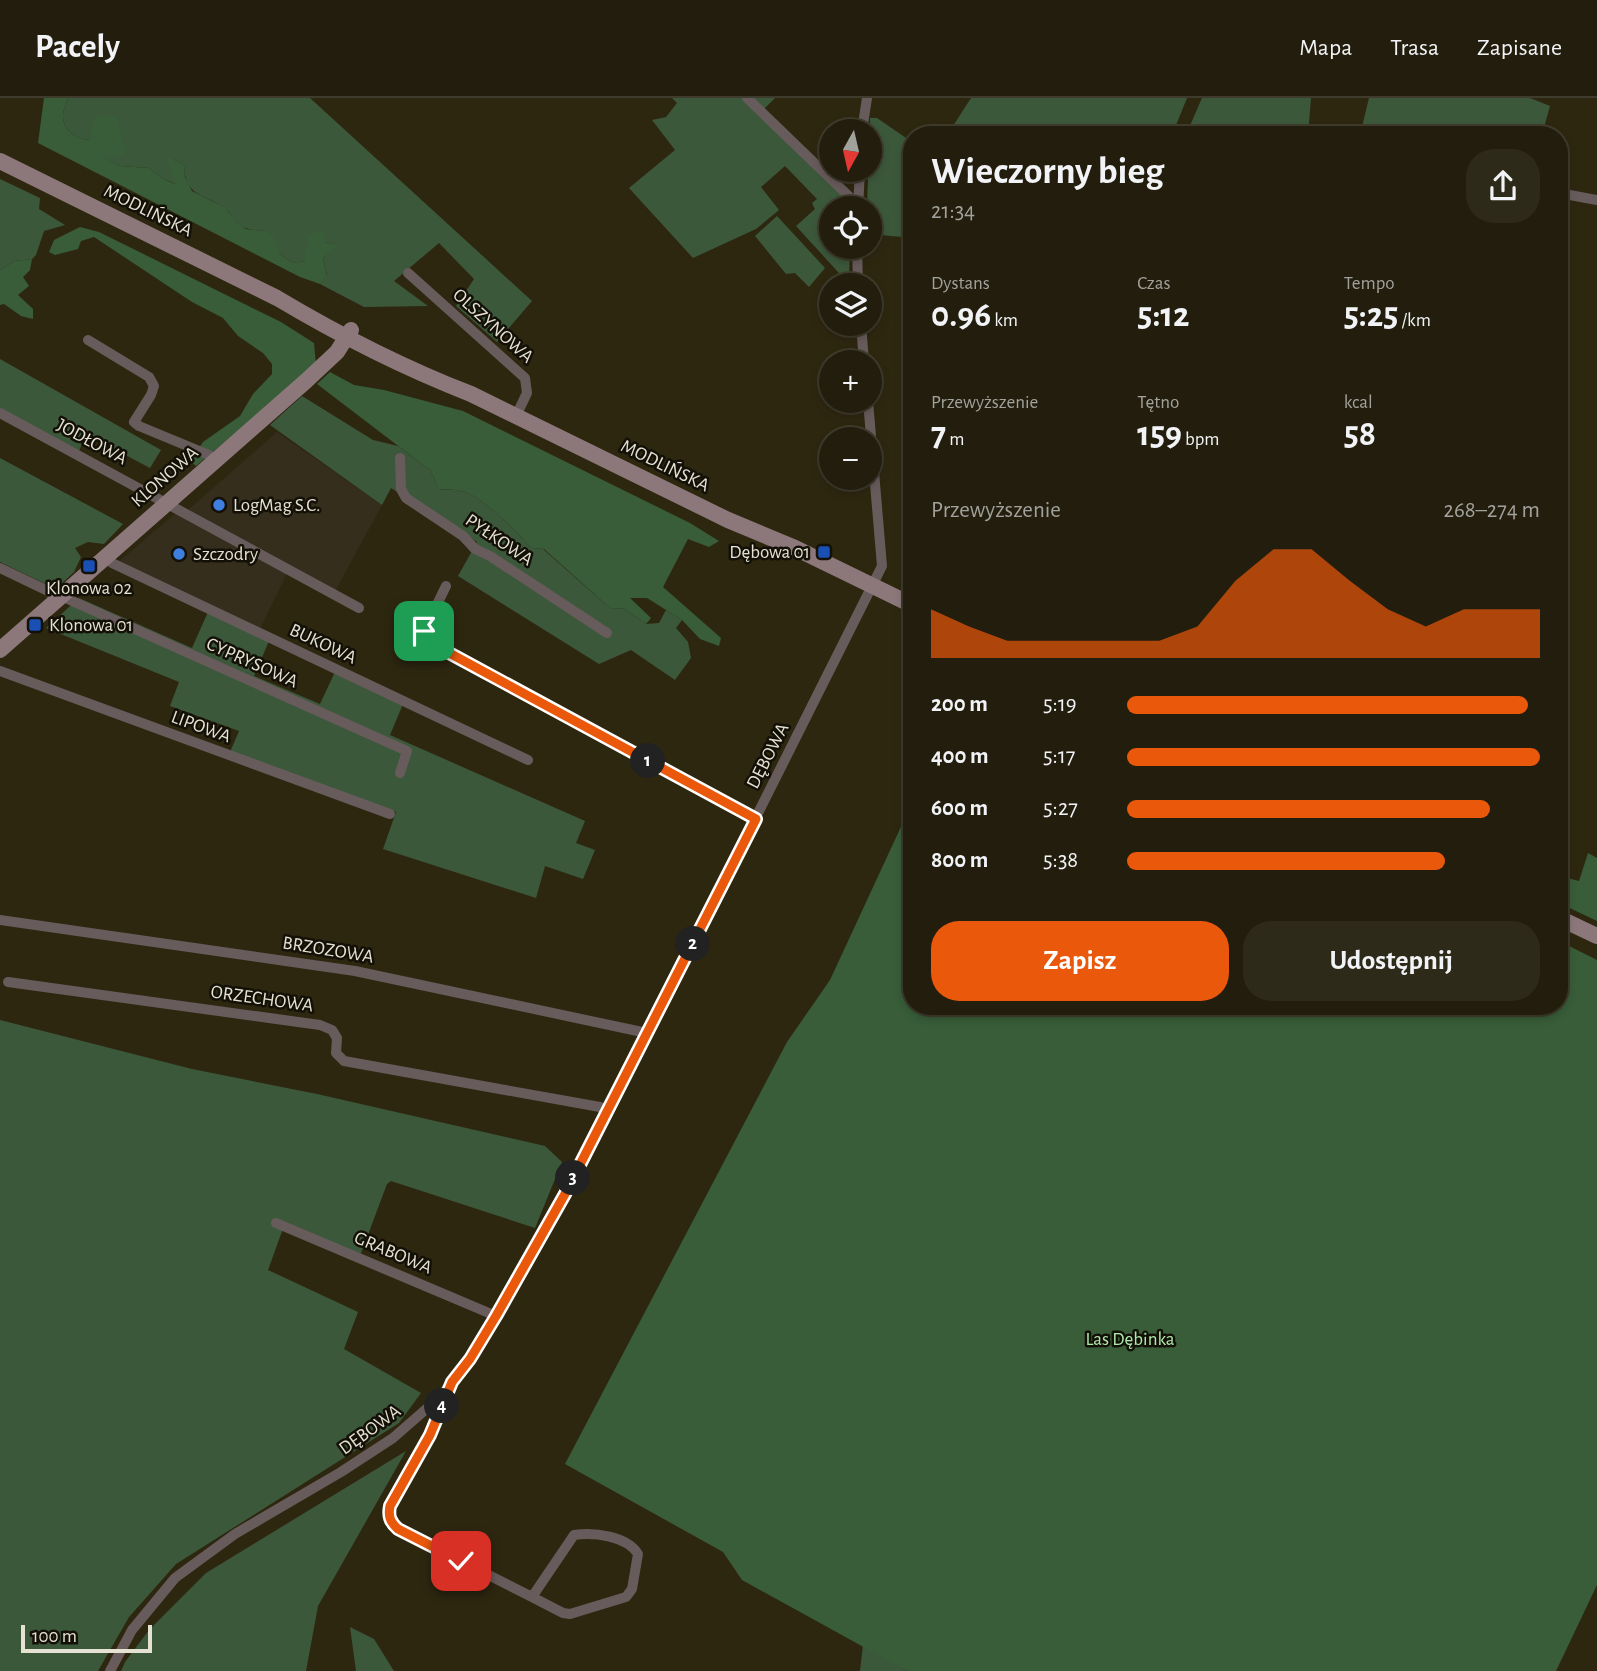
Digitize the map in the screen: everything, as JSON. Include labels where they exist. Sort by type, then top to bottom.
[{"type":"main road","name":"MODLIŃSKA","points":[[0,161],[349,334],[429,378],[516,415],[728,520],[776,548],[903,602]]},
{"type":"main road","name":"KLONOWA","points":[[0,650],[332,358],[349,334]]},
{"type":"main road","name":"MODLIŃSKA","points":[[871,590],[903,609]]},
{"type":"main road","points":[[1568,922],[1597,936]]},
{"type":"street","points":[[747,98],[848,196]]},
{"type":"street","points":[[864,119],[867,98]]},
{"type":"street","points":[[1568,195],[1597,200]]},
{"type":"street","name":"OLSZYNOWA","points":[[408,273],[525,378],[527,393],[516,415]]},
{"type":"street","points":[[88,340],[149,377],[154,386],[134,422],[209,454],[215,460]]},
{"type":"street","name":"JODŁOWA","points":[[0,413],[359,608]]},
{"type":"street","name":"DĘBOWA","points":[[110,1671],[132,1630],[175,1578],[235,1534],[393,1438],[440,1397],[470,1359],[496,1316],[609,1110],[882,566],[869,413]]},
{"type":"street","name":"PYŁKOWA","points":[[400,458],[401,489],[411,502],[463,536],[475,549],[607,632]]},
{"type":"street","name":"BUKOWA","points":[[106,557],[112,563],[528,761]]},
{"type":"street","points":[[0,568],[59,598]]},
{"type":"street","points":[[446,586],[424,631],[423,636],[427,641],[756,819]]},
{"type":"street","name":"CYPRYSOWA","points":[[59,598],[407,751],[400,773]]},
{"type":"street","name":"LIPOWA","points":[[0,671],[390,814]]},
{"type":"street","name":"BRZOZOWA","points":[[0,920],[355,971],[647,1033]]},
{"type":"street","name":"ORZECHOWA","points":[[8,982],[320,1025],[332,1030],[337,1038],[336,1053],[344,1061],[609,1110]]},
{"type":"street","name":"GRABOWA","points":[[276,1223],[496,1316]]},
{"type":"street","points":[[452,1382],[430,1435],[390,1506],[388,1514],[391,1523],[398,1529],[563,1613],[570,1614],[626,1597],[632,1589],[638,1554],[634,1546],[622,1540],[584,1533],[574,1535],[532,1597]]},
{"type":"shaded area","points":[[277,432],[382,505],[335,591],[188,510]]},
{"type":"shaded area","points":[[176,513],[287,573],[259,631],[117,563]]},
{"type":"green space","points":[[44,98],[68,98],[63,120],[68,130],[81,139],[91,139],[91,128],[96,116],[116,116],[126,151],[122,156],[104,157],[120,166],[149,168],[175,184],[166,155],[184,165],[185,177],[192,191],[226,208],[237,223],[246,229],[265,231],[274,237],[280,254],[293,263],[305,261],[308,235],[323,230],[325,242],[340,245],[323,258],[327,276],[320,284],[300,277],[38,143]]},
{"type":"green space","points":[[68,98],[310,98],[532,301],[497,342],[456,306],[474,279],[439,243],[394,281],[428,306],[364,307],[320,284],[327,275],[323,258],[338,245],[325,242],[305,261],[293,263],[280,254],[265,231],[241,226],[225,208],[191,188],[184,165],[167,156],[176,184],[163,179],[149,168],[120,166],[103,157],[91,128],[91,139],[81,139],[72,134],[65,125],[63,113]]},
{"type":"green space","points":[[672,98],[775,98],[763,110],[819,167],[819,182],[834,182],[848,196],[819,196],[819,251],[796,226],[815,209],[812,203],[817,199],[785,166],[761,187],[779,210],[756,229],[693,258],[629,188],[675,150],[652,120],[666,117],[677,103]]},
{"type":"green space","points":[[971,98],[1187,98],[1176,126],[953,126]]},
{"type":"green space","points":[[1202,98],[1311,98],[1309,126],[1190,126]]},
{"type":"green space","points":[[1369,98],[1530,98],[1550,106],[1544,126],[1362,126]]},
{"type":"green space","points":[[882,121],[903,136],[903,237],[882,235],[882,196],[867,196],[868,182],[882,182]]},
{"type":"green space","points":[[0,179],[40,198],[39,209],[65,225],[44,231],[36,255],[32,259],[14,261],[0,270]]},
{"type":"green space","points":[[777,216],[825,268],[809,287],[795,273],[786,274],[755,236]]},
{"type":"green space","points":[[80,227],[99,232],[281,322],[314,343],[316,365],[196,466],[190,461],[203,442],[240,416],[253,394],[272,374],[272,364],[263,353],[238,336],[223,318],[192,302],[94,237],[81,241],[78,249],[55,255],[49,252],[54,240]]},
{"type":"green space","points":[[32,259],[30,270],[23,277],[29,286],[18,295],[33,309],[33,319],[21,316],[4,304],[0,305],[0,270],[14,261]]},
{"type":"green space","points":[[826,259],[850,259],[849,273],[839,273]]},
{"type":"green space","points":[[0,359],[161,450],[150,468],[86,434],[79,451],[0,409]]},
{"type":"green space","points":[[330,372],[354,385],[463,411],[690,523],[719,541],[709,547],[688,539],[663,587],[721,638],[719,646],[700,639],[682,620],[647,598],[630,598],[651,618],[646,624],[623,608],[611,609],[544,549],[531,548],[478,499],[461,491],[438,489],[431,471],[317,384]]},
{"type":"green space","points":[[302,396],[373,440],[398,446],[431,471],[438,489],[461,491],[478,499],[531,548],[543,549],[611,609],[623,608],[646,624],[659,623],[666,610],[682,620],[676,628],[688,642],[691,658],[675,680],[631,650],[599,664],[458,576],[477,542],[391,488],[382,505],[270,425]]},
{"type":"green space","points":[[0,458],[123,524],[104,544],[88,542],[75,548],[81,557],[74,572],[56,589],[0,562]]},
{"type":"green space","points":[[79,598],[192,648],[208,612],[269,641],[254,676],[320,704],[335,672],[403,704],[390,735],[585,821],[576,843],[595,850],[583,879],[545,866],[536,898],[383,849],[396,812],[230,752],[239,731],[170,706],[179,682],[46,628]]},
{"type":"green space","name":"Las Dębinka","points":[[903,822],[903,1015],[1568,1015],[1568,946],[1597,960],[1597,1585],[1556,1671],[907,1671],[742,1580],[723,1552],[565,1464],[787,1042],[830,980]]},
{"type":"green space","points":[[1588,853],[1597,858],[1597,921],[1568,907],[1568,878],[1579,881]]},
{"type":"green space","points":[[0,1020],[192,1069],[317,1094],[545,1146],[562,1162],[535,1228],[391,1181],[387,1184],[360,1256],[285,1223],[268,1270],[358,1312],[344,1349],[421,1393],[399,1423],[176,1564],[129,1617],[98,1671],[0,1671]]},
{"type":"green space","points":[[406,1451],[318,1606],[306,1671],[121,1671],[149,1630],[206,1573]]},
{"type":"green space","points":[[350,1627],[374,1639],[394,1671],[356,1671]]},
{"type":"green space","points":[[863,1645],[907,1671],[860,1671]]},
{"type":"place","name":"LogMag S.C.","points":[[219,505]]},
{"type":"place","name":"Dębowa 01","points":[[824,552]]},
{"type":"place","name":"Szczodry","points":[[179,554]]},
{"type":"place","name":"Klonowa 02","points":[[89,566]]},
{"type":"place","name":"Klonowa 01","points":[[35,625]]},
{"type":"route","points":[[424,631],[423,636],[427,641],[756,819],[565,1194],[496,1316],[470,1359],[452,1382],[430,1435],[390,1506],[388,1514],[391,1523],[398,1529],[461,1561]]}]
